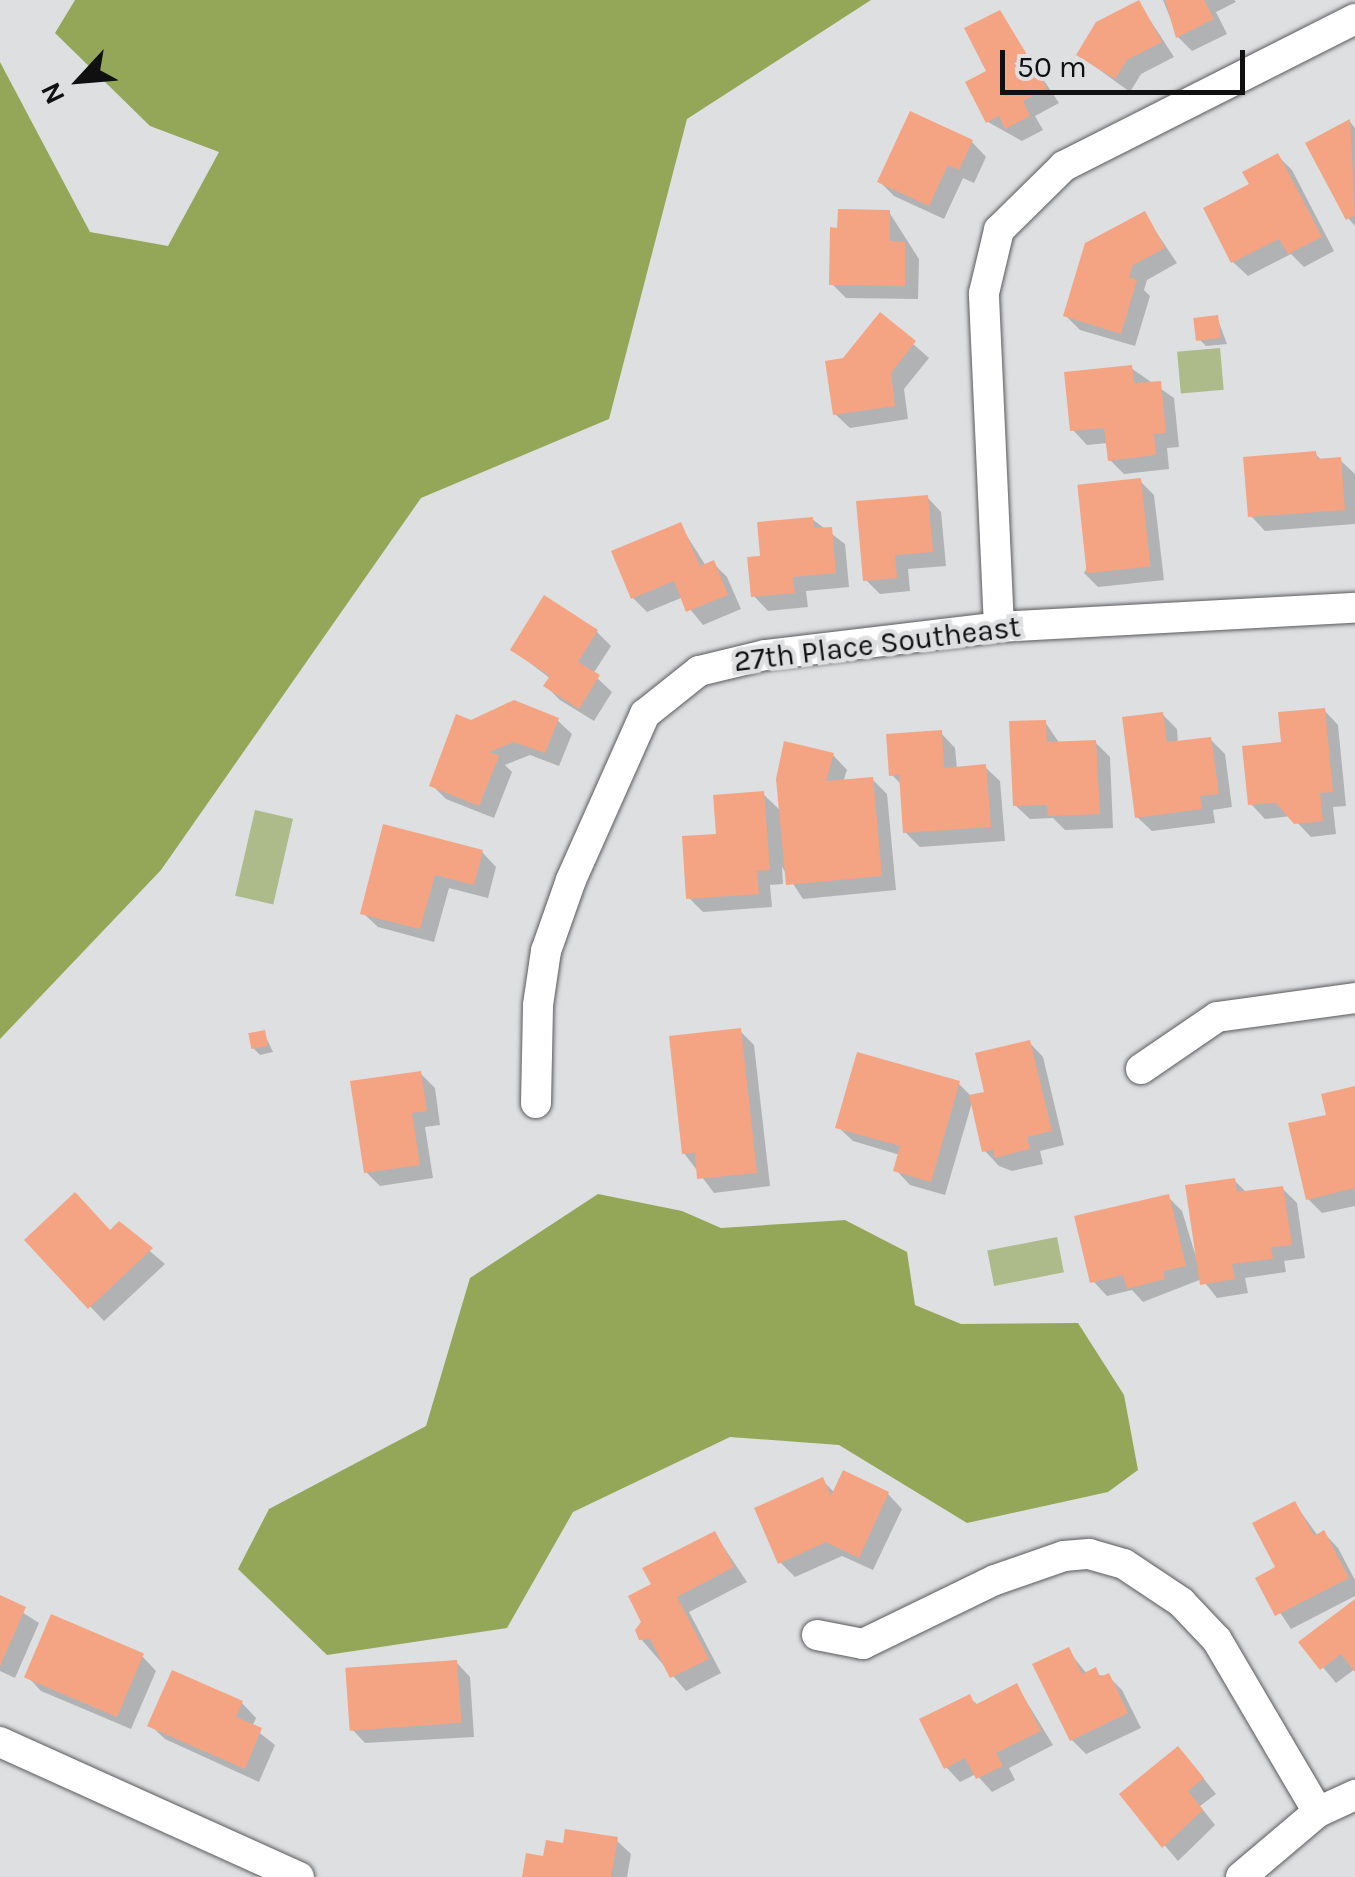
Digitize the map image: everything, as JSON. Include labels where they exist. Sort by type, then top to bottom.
[{"type":"street","points":[[999,626],[984,293],[999,230],[1040,183],[1064,166],[1355,19]]},
{"type":"street","name":"27th Place Southeast","points":[[536,1103],[538,1005],[546,951],[625,753],[657,699],[721,662],[999,626],[1355,608]]},
{"type":"street","points":[[1141,1069],[1217,1017],[1355,998]]},
{"type":"street","points":[[817,1635],[864,1644],[994,1580],[1064,1556],[1089,1554],[1124,1564],[1181,1602],[1217,1640],[1318,1812]]},
{"type":"street","points":[[0,1742],[299,1877]]},
{"type":"street","points":[[1240,1877],[1318,1812],[1355,1795]]},
{"type":"green space","points":[[75,0],[871,0],[687,119],[609,419],[421,498],[161,870],[0,1039],[0,62],[90,232],[168,246],[219,152],[150,126],[55,33]]},
{"type":"green space","points":[[1220,348],[1224,390],[1181,394],[1177,352]]},
{"type":"green space","points":[[255,810],[293,819],[273,905],[235,896]]},
{"type":"green space","points":[[598,1194],[682,1211],[721,1228],[845,1220],[907,1252],[915,1305],[961,1324],[1078,1323],[1124,1395],[1138,1470],[1108,1492],[967,1523],[839,1445],[730,1437],[573,1512],[507,1628],[327,1655],[238,1569],[269,1509],[426,1426],[470,1278]]},
{"type":"green space","points":[[1057,1237],[1064,1272],[994,1286],[987,1251]]},
{"type":"building","points":[[1139,0],[1162,42],[1127,60],[1115,79],[1076,55],[1096,22]]},
{"type":"building","points":[[1165,0],[1204,0],[1214,19],[1176,38]]},
{"type":"building","points":[[1000,10],[1047,88],[1023,101],[1030,116],[1005,129],[999,116],[986,123],[965,82],[986,71],[964,28]]},
{"type":"building","points":[[910,111],[973,140],[959,170],[948,165],[929,206],[877,182]]},
{"type":"building","points":[[1350,119],[1355,215],[1346,220],[1305,143]]},
{"type":"building","points":[[1278,153],[1322,237],[1288,254],[1279,239],[1231,263],[1203,208],[1249,184],[1242,172]]},
{"type":"building","points":[[838,209],[890,210],[890,241],[905,242],[905,286],[829,285],[830,227],[837,228]]},
{"type":"building","points":[[1145,211],[1165,248],[1133,265],[1129,277],[1137,280],[1121,334],[1063,316],[1085,243]]},
{"type":"building","points":[[880,312],[916,341],[891,373],[895,406],[833,415],[825,361],[843,358]]},
{"type":"building","points":[[1218,315],[1221,338],[1196,341],[1193,318]]},
{"type":"building","points":[[1132,365],[1134,383],[1161,381],[1166,433],[1154,434],[1156,455],[1108,461],[1104,428],[1070,431],[1064,372]]},
{"type":"building","points":[[1316,451],[1317,459],[1341,457],[1345,510],[1248,517],[1243,457]]},
{"type":"building","points":[[1141,478],[1150,567],[1087,573],[1077,485]]},
{"type":"building","points":[[928,495],[933,552],[895,555],[897,578],[863,581],[856,501]]},
{"type":"building","points":[[813,517],[814,528],[832,527],[836,573],[793,577],[795,593],[751,597],[747,557],[760,556],[757,522]]},
{"type":"building","points":[[681,522],[700,566],[714,560],[728,595],[686,612],[674,581],[631,599],[611,551]]},
{"type":"building","points":[[544,595],[598,630],[578,662],[600,675],[579,709],[543,686],[550,676],[510,650]]},
{"type":"building","points":[[514,700],[559,718],[545,753],[514,742],[489,752],[499,756],[479,806],[429,786],[456,714],[471,720]]},
{"type":"building","points":[[1325,708],[1333,792],[1320,793],[1323,821],[1294,824],[1276,803],[1248,805],[1242,746],[1281,742],[1278,712]]},
{"type":"building","points":[[1163,712],[1167,742],[1211,737],[1219,794],[1200,796],[1202,809],[1135,818],[1122,717]]},
{"type":"building","points":[[1046,720],[1047,742],[1096,740],[1100,814],[1048,816],[1047,805],[1013,806],[1009,721]]},
{"type":"building","points":[[942,730],[944,768],[986,764],[991,827],[903,833],[899,775],[889,776],[886,734]]},
{"type":"building","points":[[784,741],[834,753],[826,781],[873,777],[882,876],[786,885],[776,779]]},
{"type":"building","points":[[764,791],[770,870],[757,871],[759,894],[686,899],[682,836],[716,834],[713,795]]},
{"type":"building","points":[[383,824],[483,850],[474,885],[435,875],[420,929],[360,914]]},
{"type":"building","points":[[741,1028],[757,1173],[697,1179],[695,1153],[682,1154],[669,1036]]},
{"type":"building","points":[[265,1030],[268,1046],[251,1049],[248,1033]]},
{"type":"building","points":[[1030,1040],[1052,1131],[1027,1137],[1030,1149],[995,1158],[993,1150],[982,1152],[969,1095],[984,1092],[975,1053]]},
{"type":"building","points":[[857,1052],[960,1081],[931,1182],[893,1171],[900,1146],[835,1128]]},
{"type":"building","points":[[421,1071],[427,1111],[412,1113],[420,1165],[364,1173],[350,1081]]},
{"type":"building","points":[[1355,1086],[1355,1188],[1306,1200],[1288,1123],[1326,1115],[1321,1094]]},
{"type":"building","points":[[1235,1178],[1237,1192],[1283,1186],[1292,1245],[1271,1247],[1273,1259],[1232,1264],[1235,1279],[1200,1285],[1185,1185]]},
{"type":"building","points":[[75,1192],[110,1230],[119,1221],[153,1248],[88,1309],[24,1240]]},
{"type":"building","points":[[1169,1194],[1186,1266],[1163,1271],[1165,1279],[1127,1289],[1123,1275],[1090,1283],[1074,1216]]},
{"type":"building","points":[[843,1470],[889,1492],[859,1558],[826,1542],[778,1564],[754,1508],[823,1477],[831,1496]]},
{"type":"building","points":[[1295,1501],[1314,1536],[1324,1530],[1349,1578],[1275,1616],[1255,1578],[1275,1567],[1252,1523]]},
{"type":"building","points":[[715,1531],[734,1567],[677,1597],[709,1659],[670,1678],[650,1639],[639,1640],[635,1630],[641,1622],[628,1596],[651,1584],[642,1568]]},
{"type":"building","points":[[0,1595],[26,1607],[0,1666]]},
{"type":"building","points":[[1355,1599],[1355,1672],[1341,1654],[1320,1670],[1298,1642]]},
{"type":"building","points":[[51,1614],[144,1653],[117,1717],[24,1678]]},
{"type":"building","points":[[1069,1647],[1082,1674],[1096,1667],[1100,1677],[1109,1673],[1128,1713],[1070,1741],[1032,1664]]},
{"type":"building","points":[[457,1660],[461,1723],[350,1731],[345,1668]]},
{"type":"building","points":[[172,1670],[243,1701],[236,1717],[262,1728],[245,1769],[147,1726]]},
{"type":"building","points":[[1017,1683],[1041,1731],[996,1753],[1003,1766],[976,1779],[965,1758],[944,1769],[919,1719],[970,1694],[975,1705]]},
{"type":"building","points":[[1178,1746],[1204,1778],[1188,1791],[1203,1810],[1162,1848],[1119,1794]]},
{"type":"building","points":[[565,1829],[618,1837],[611,1877],[522,1877],[526,1853],[543,1856],[546,1840],[563,1843]]}]
